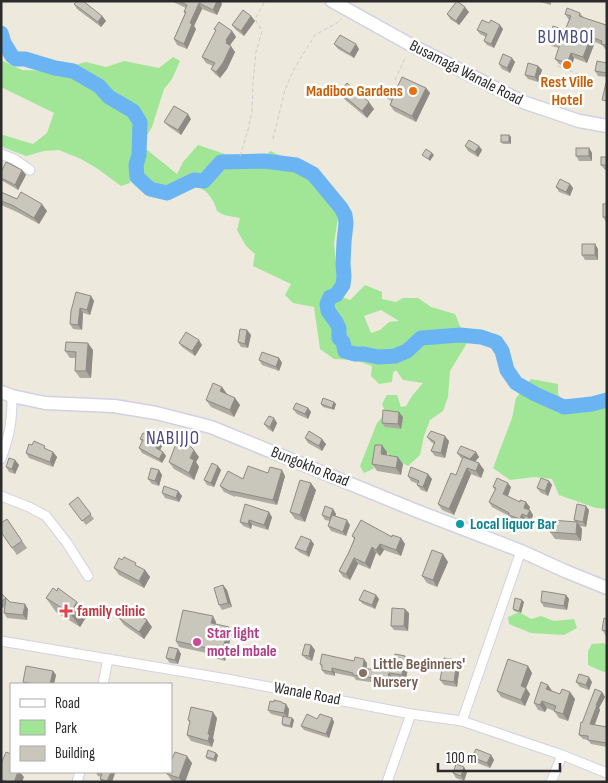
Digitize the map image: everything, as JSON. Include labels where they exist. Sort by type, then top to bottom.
[{"type":"street","name":"Busamaga Wanale Road","points":[[332,1],[410,45],[523,102],[579,121],[607,126]]},
{"type":"street","points":[[1,154],[30,170]]},
{"type":"street","points":[[1,459],[11,430],[12,419],[7,394]]},
{"type":"street","name":"Bungokho Road","points":[[7,394],[45,403],[74,406],[114,406],[175,417],[211,427],[521,551],[607,588]]},
{"type":"street","points":[[1,496],[46,516],[67,543],[88,576]]},
{"type":"street","points":[[462,721],[521,551]]},
{"type":"street","name":"Wanale Road","points":[[1,641],[227,679],[411,714],[462,721],[562,755],[607,773]]},
{"type":"street","points":[[103,683],[108,659]]},
{"type":"street","points":[[387,782],[411,714]]},
{"type":"street","points":[[551,782],[562,755]]},
{"type":"path","points":[[240,156],[250,120],[256,52],[262,31],[255,19],[265,1]]},
{"type":"path","points":[[273,139],[285,90],[294,69],[315,35],[337,23],[349,11]]},
{"type":"path","points":[[395,80],[410,45]]},
{"type":"path","points":[[557,66],[587,77]]},
{"type":"green space","points":[[173,57],[180,61],[172,79],[164,89],[152,127],[141,145],[177,174],[183,162],[198,145],[257,166],[270,151],[306,166],[330,189],[339,211],[334,243],[339,296],[350,300],[365,285],[382,292],[382,299],[396,302],[403,298],[418,298],[431,307],[455,314],[467,343],[450,371],[448,397],[443,411],[430,420],[420,455],[408,466],[393,458],[382,449],[377,453],[373,469],[364,473],[360,466],[377,423],[386,413],[382,404],[387,395],[397,395],[401,407],[406,406],[423,383],[403,380],[396,370],[393,373],[392,382],[379,384],[371,376],[372,366],[355,360],[334,359],[320,349],[314,307],[293,303],[285,295],[291,284],[253,266],[255,254],[246,246],[237,230],[240,218],[224,215],[217,211],[208,194],[193,185],[178,193],[166,196],[154,193],[139,185],[140,173],[135,156],[130,183],[121,186],[81,159],[59,150],[44,151],[26,156],[1,145],[1,135],[33,144],[47,133],[54,113],[1,87],[1,60],[22,70],[52,71],[86,62],[106,67],[124,61],[159,68]],"holes":[[[381,310],[399,321],[389,322],[380,330],[371,333],[364,316]]]},
{"type":"green space","points":[[531,379],[558,384],[558,394],[564,403],[602,408],[607,405],[607,509],[596,508],[559,495],[552,479],[534,477],[510,480],[493,468],[512,418],[516,398]]},
{"type":"green space","points":[[519,612],[531,619],[541,616],[554,621],[574,619],[577,628],[564,635],[531,633],[509,624],[508,617]]},
{"type":"green space","points":[[604,643],[607,646],[607,672],[588,665],[588,651],[592,644]]},
{"type":"building","points":[[77,1],[83,1],[102,16],[98,22],[74,4]]},
{"type":"building","points":[[179,1],[217,1],[213,10],[199,3],[190,23],[192,24],[184,44],[174,39],[186,12],[184,12],[187,5]]},
{"type":"building","points":[[457,1],[465,7],[456,21],[447,14]]},
{"type":"building","points":[[567,8],[580,13],[579,16],[606,25],[607,22],[607,45],[601,44],[602,41],[591,37],[583,57],[571,53],[567,63],[555,59],[560,44],[548,41],[553,26],[565,30],[571,16],[565,14]]},
{"type":"building","points":[[243,10],[251,16],[241,31],[232,25]]},
{"type":"building","points":[[482,20],[489,23],[491,20],[500,25],[491,44],[484,41],[487,34],[477,30]]},
{"type":"building","points":[[219,22],[232,31],[226,40],[226,43],[231,46],[223,63],[216,72],[211,69],[215,63],[202,57]]},
{"type":"building","points":[[340,35],[356,44],[350,54],[334,44]]},
{"type":"building","points":[[503,54],[512,58],[507,68],[499,64]]},
{"type":"building","points":[[597,61],[607,63],[607,73],[595,71]]},
{"type":"building","points":[[528,63],[538,66],[535,77],[525,75]]},
{"type":"building","points":[[402,77],[426,88],[412,116],[390,105],[393,98],[380,91],[383,86],[395,92]]},
{"type":"building","points":[[347,83],[369,102],[362,111],[339,92]]},
{"type":"building","points":[[607,83],[607,101],[602,100]]},
{"type":"building","points":[[174,106],[188,114],[178,130],[164,122]]},
{"type":"building","points":[[501,135],[509,135],[509,142],[501,142]]},
{"type":"building","points":[[469,140],[479,146],[475,152],[465,146]]},
{"type":"building","points":[[576,148],[589,148],[589,156],[576,156]]},
{"type":"building","points":[[426,149],[432,153],[428,159],[422,155]]},
{"type":"building","points":[[601,157],[607,157],[607,165],[601,165]]},
{"type":"building","points":[[6,162],[22,170],[15,185],[1,178],[1,172]]},
{"type":"building","points":[[560,179],[570,184],[566,192],[556,187]]},
{"type":"building","points":[[1,192],[17,199],[21,192],[42,204],[34,218],[1,201]]},
{"type":"building","points":[[603,204],[607,204],[607,217],[603,217]]},
{"type":"building","points":[[582,244],[595,244],[595,255],[582,255]]},
{"type":"building","points":[[76,292],[91,296],[87,310],[80,308],[78,325],[70,324]]},
{"type":"building","points":[[240,329],[247,330],[245,344],[238,342]]},
{"type":"building","points":[[186,332],[199,340],[192,351],[179,343]]},
{"type":"building","points":[[66,342],[88,343],[86,371],[75,371],[76,352],[65,351]]},
{"type":"building","points":[[262,352],[279,358],[276,367],[259,360]]},
{"type":"building","points":[[213,383],[222,387],[220,391],[235,398],[230,410],[206,400]]},
{"type":"building","points":[[323,398],[334,402],[332,408],[321,404]]},
{"type":"building","points":[[296,403],[308,408],[305,414],[293,409]]},
{"type":"building","points":[[383,410],[399,412],[398,424],[382,423]]},
{"type":"building","points":[[269,416],[274,418],[270,427],[264,424]]},
{"type":"building","points":[[148,429],[162,432],[156,448],[163,452],[159,459],[139,448],[143,440],[140,439],[143,433],[146,434]]},
{"type":"building","points":[[309,431],[322,439],[319,446],[305,438]]},
{"type":"building","points":[[431,431],[445,436],[441,453],[431,451],[435,442],[427,437]]},
{"type":"building","points":[[34,441],[53,452],[50,462],[26,453],[29,444],[32,445]]},
{"type":"building","points":[[184,443],[194,450],[190,458],[194,460],[189,473],[169,462],[176,444],[181,446]]},
{"type":"building","points":[[375,445],[382,445],[381,454],[398,457],[396,468],[372,464]]},
{"type":"building","points":[[461,446],[476,452],[470,459],[457,453]]},
{"type":"building","points":[[463,457],[479,463],[476,471],[467,468],[449,509],[438,504],[451,473],[456,475]]},
{"type":"building","points":[[9,458],[15,460],[12,469],[6,467]]},
{"type":"building","points":[[212,463],[218,466],[211,483],[204,480]]},
{"type":"building","points":[[248,466],[268,473],[270,467],[282,470],[273,500],[231,492],[220,486],[228,471],[243,479]]},
{"type":"building","points":[[411,467],[428,474],[423,487],[417,485],[419,481],[408,476]]},
{"type":"building","points":[[151,468],[159,470],[155,481],[148,479]]},
{"type":"building","points":[[497,478],[508,483],[503,494],[520,502],[520,500],[526,502],[524,508],[530,510],[527,516],[522,514],[520,519],[509,515],[509,513],[489,502],[496,488],[493,487]]},
{"type":"building","points":[[541,478],[549,481],[545,491],[537,488]]},
{"type":"building","points":[[300,480],[311,483],[300,515],[290,512]]},
{"type":"building","points":[[164,486],[178,491],[176,498],[162,493]]},
{"type":"building","points":[[78,497],[91,514],[82,521],[69,504]]},
{"type":"building","points":[[245,504],[269,512],[264,525],[249,520],[248,524],[240,522]]},
{"type":"building","points":[[577,504],[586,506],[583,522],[574,520]]},
{"type":"building","points":[[325,506],[333,509],[330,518],[322,515]]},
{"type":"building","points":[[332,515],[347,520],[343,532],[328,526]]},
{"type":"building","points":[[7,519],[22,541],[12,548],[1,532],[1,523]]},
{"type":"building","points":[[361,520],[392,537],[392,535],[401,538],[396,550],[380,544],[376,550],[372,547],[365,563],[354,558],[346,574],[339,571],[355,538],[352,536]]},
{"type":"building","points":[[551,520],[577,522],[576,534],[550,532]]},
{"type":"building","points":[[301,536],[311,540],[306,552],[295,548]]},
{"type":"building","points":[[432,550],[443,554],[433,580],[422,576]]},
{"type":"building","points":[[124,557],[145,570],[139,581],[114,568],[119,558],[122,560]]},
{"type":"building","points":[[223,585],[228,603],[219,605],[214,588]]},
{"type":"building","points":[[53,588],[57,591],[58,588],[77,602],[70,613],[46,598]]},
{"type":"building","points":[[364,590],[376,595],[372,605],[359,600]]},
{"type":"building","points":[[542,591],[566,595],[564,606],[541,602]]},
{"type":"building","points":[[1,593],[6,598],[1,602]]},
{"type":"building","points":[[6,598],[10,602],[25,604],[23,615],[4,613]]},
{"type":"building","points":[[515,598],[522,600],[519,611],[513,609]]},
{"type":"building","points":[[128,608],[147,620],[139,632],[119,618],[125,609],[127,611]]},
{"type":"building","points":[[392,608],[405,609],[404,626],[391,626]]},
{"type":"building","points":[[183,610],[213,616],[211,623],[229,627],[221,655],[210,652],[211,649],[176,641]]},
{"type":"building","points":[[607,616],[607,631],[602,630],[604,618],[606,619]]},
{"type":"building","points":[[305,644],[311,645],[309,656],[302,655]]},
{"type":"building","points":[[169,647],[178,649],[175,660],[166,658]]},
{"type":"building","points":[[322,654],[354,661],[355,657],[364,659],[363,668],[375,670],[377,658],[394,660],[395,654],[405,656],[402,675],[389,673],[387,681],[353,675],[353,673],[332,668],[332,672],[322,670],[322,665],[320,664]]},
{"type":"building","points":[[444,658],[457,660],[454,682],[440,680]]},
{"type":"building","points":[[508,659],[528,666],[521,686],[526,688],[521,700],[497,691]]},
{"type":"building","points":[[26,666],[53,671],[50,683],[23,682]]},
{"type":"building","points":[[579,674],[589,677],[586,685],[576,682]]},
{"type":"building","points":[[541,682],[548,685],[546,689],[560,694],[562,689],[570,692],[563,714],[554,711],[556,706],[542,701],[540,705],[534,703]]},
{"type":"building","points":[[595,689],[602,692],[590,724],[607,727],[607,743],[588,740],[588,736],[579,735],[581,722]]},
{"type":"building","points":[[274,700],[286,704],[284,713],[268,710],[270,701],[274,702]]},
{"type":"building","points":[[191,707],[213,712],[208,741],[187,735]]},
{"type":"building","points":[[307,714],[317,719],[320,714],[332,718],[326,734],[301,726]]},
{"type":"building","points":[[283,716],[292,718],[290,726],[282,724]]},
{"type":"building","points":[[476,749],[491,755],[487,763],[472,757]]},
{"type":"building","points":[[208,750],[216,753],[214,759],[206,757]]},
{"type":"building","points":[[6,752],[10,754],[10,773],[18,773],[14,782],[3,780],[1,782],[1,764]]},
{"type":"building","points":[[175,752],[187,756],[179,778],[167,774],[172,773],[172,759]]},
{"type":"building","points":[[456,764],[464,767],[461,776],[453,773]]},
{"type":"building","points":[[98,773],[111,773],[107,781],[100,779],[102,774]]},
{"type":"waterway","points":[[1,33],[4,43],[16,59],[25,59],[73,71],[99,86],[109,97],[133,111],[140,122],[139,155],[136,165],[137,177],[150,189],[167,193],[194,180],[204,181],[221,162],[264,161],[296,165],[313,174],[345,215],[343,285],[336,295],[330,297],[327,304],[328,311],[339,328],[339,338],[343,342],[345,351],[378,357],[395,356],[407,351],[421,338],[460,335],[481,337],[496,342],[502,351],[507,370],[516,383],[535,394],[564,407],[592,404],[607,400]]},
{"type":"place","name":"Rest Ville Hotel","points":[[567,65]]},
{"type":"place","name":"Madiboo Gardens","points":[[413,91]]},
{"type":"place","name":"Local liquor Bar","points":[[460,524]]},
{"type":"place","name":"family clinic","points":[[66,611]]},
{"type":"place","name":"Star light motel mbale","points":[[197,642]]},
{"type":"place","name":"Little Beginners' Nursery","points":[[363,673]]},
{"type":"district","name":"BUMBOI","points":[[566,37]]},
{"type":"district","name":"NABIJJO","points":[[173,438]]}]
